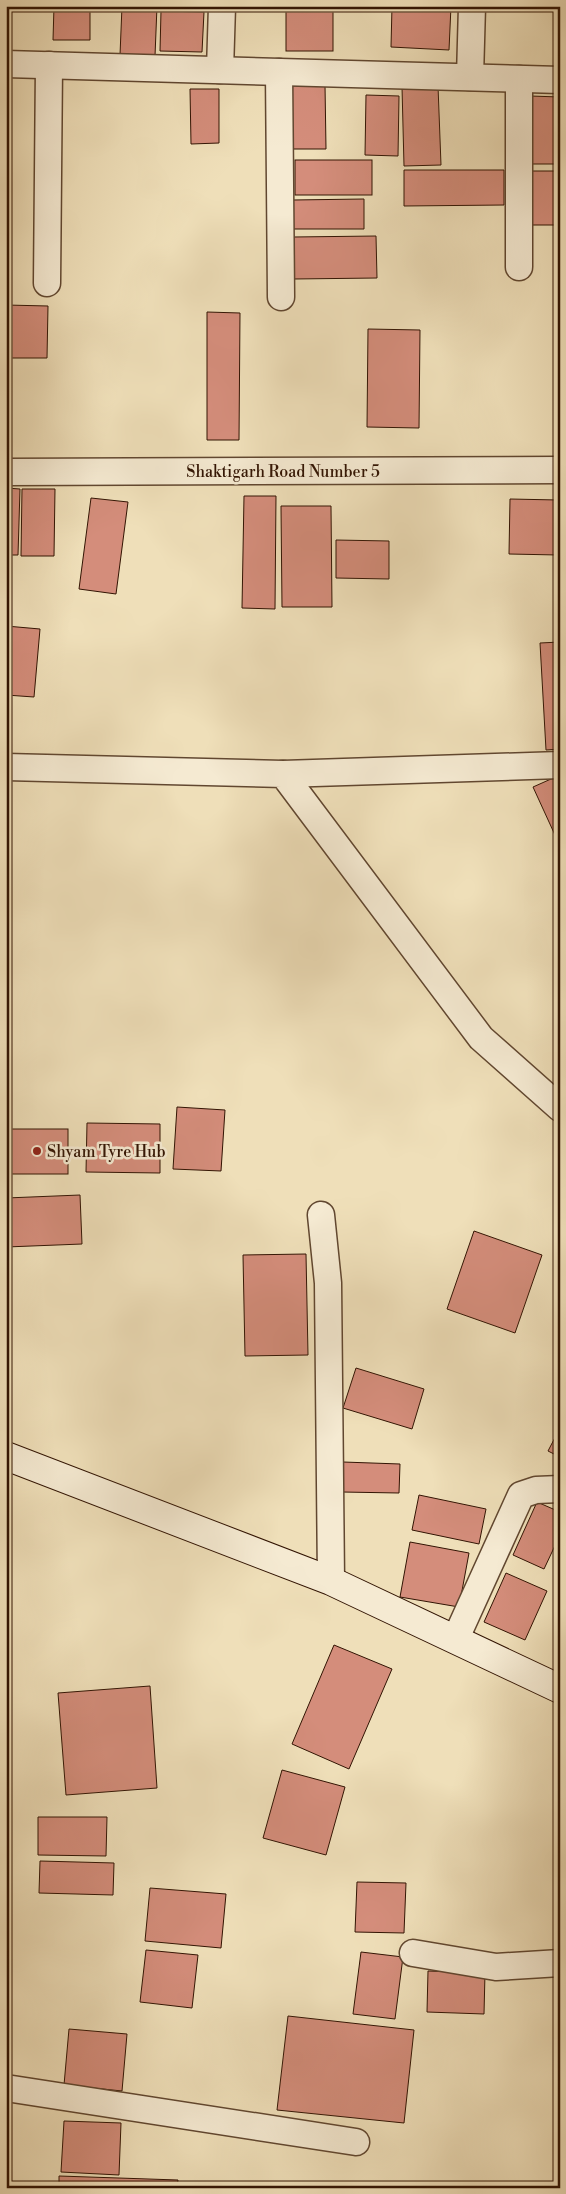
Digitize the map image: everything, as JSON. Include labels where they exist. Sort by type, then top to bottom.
[{"type":"street","points":[[220,70],[222,6]]},
{"type":"street","points":[[470,77],[472,6]]},
{"type":"street","points":[[6,64],[560,80]]},
{"type":"street","points":[[47,282],[49,65]]},
{"type":"street","points":[[279,72],[281,297]]},
{"type":"street","points":[[518,267],[520,79]]},
{"type":"street","name":"Shaktigarh Road Number 5","points":[[6,472],[560,470]]},
{"type":"street","points":[[6,768],[283,774],[560,766]]},
{"type":"street","points":[[283,774],[481,1038],[560,1108]]},
{"type":"street","points":[[321,1214],[328,1283],[331,1581]]},
{"type":"street","points":[[6,1456],[331,1581],[560,1688]]},
{"type":"street","points":[[456,1638],[521,1495],[536,1490],[560,1489]]},
{"type":"street","points":[[413,1953],[496,1967],[560,1963]]},
{"type":"street","points":[[6,2088],[356,2142]]},
{"type":"building","points":[[54,6],[90,6],[90,40],[53,40]]},
{"type":"building","points":[[122,6],[157,6],[155,56],[120,55]]},
{"type":"building","points":[[286,6],[333,6],[333,51],[286,51]]},
{"type":"building","points":[[392,6],[451,6],[449,50],[391,47]]},
{"type":"building","points":[[161,11],[204,12],[202,52],[160,51]]},
{"type":"building","points":[[289,85],[325,85],[326,149],[289,149]]},
{"type":"building","points":[[438,86],[441,165],[404,166],[402,87]]},
{"type":"building","points":[[190,89],[219,89],[219,143],[191,144]]},
{"type":"building","points":[[366,95],[399,96],[398,156],[365,155]]},
{"type":"building","points":[[530,96],[560,97],[560,164],[529,164]]},
{"type":"building","points":[[295,160],[372,160],[372,195],[295,195]]},
{"type":"building","points":[[404,170],[504,170],[504,205],[404,206]]},
{"type":"building","points":[[531,171],[560,171],[560,225],[531,225]]},
{"type":"building","points":[[364,199],[364,229],[293,229],[293,200]]},
{"type":"building","points":[[376,236],[377,278],[294,279],[293,237]]},
{"type":"building","points":[[6,305],[48,306],[47,358],[7,358],[7,374]]},
{"type":"building","points":[[207,312],[240,313],[239,440],[207,440]]},
{"type":"building","points":[[368,329],[420,330],[419,428],[367,427]]},
{"type":"building","points":[[6,488],[20,489],[18,555],[6,555]]},
{"type":"building","points":[[22,489],[55,489],[54,556],[21,556]]},
{"type":"building","points":[[244,496],[276,496],[275,609],[242,608]]},
{"type":"building","points":[[91,498],[128,502],[116,594],[79,589]]},
{"type":"building","points":[[510,499],[558,500],[558,555],[509,554]]},
{"type":"building","points":[[281,506],[331,506],[332,607],[282,607]]},
{"type":"building","points":[[336,540],[389,541],[389,579],[336,578]]},
{"type":"building","points":[[6,626],[40,629],[34,697],[6,695]]},
{"type":"building","points":[[560,642],[560,749],[546,750],[540,643]]},
{"type":"building","points":[[560,775],[560,846],[533,787]]},
{"type":"building","points":[[177,1107],[225,1110],[221,1171],[173,1169]]},
{"type":"building","points":[[87,1123],[160,1124],[160,1173],[86,1172]]},
{"type":"building","name":"Shyam Tyre Hub","points":[[6,1129],[68,1129],[68,1174],[6,1174]]},
{"type":"building","points":[[80,1195],[82,1244],[6,1247],[6,1198]]},
{"type":"building","points":[[474,1231],[542,1255],[515,1333],[447,1309]]},
{"type":"building","points":[[306,1254],[308,1355],[245,1356],[243,1255]]},
{"type":"building","points":[[356,1368],[424,1389],[412,1429],[343,1408]]},
{"type":"building","points":[[560,1428],[560,1457],[548,1451]]},
{"type":"building","points":[[343,1462],[400,1464],[399,1493],[342,1492]]},
{"type":"building","points":[[419,1495],[486,1509],[479,1544],[412,1530]]},
{"type":"building","points":[[537,1502],[560,1512],[560,1535],[544,1569],[513,1555]]},
{"type":"building","points":[[410,1542],[469,1553],[459,1607],[400,1597]]},
{"type":"building","points":[[506,1573],[547,1591],[525,1640],[484,1622]]},
{"type":"building","points":[[334,1645],[392,1669],[349,1769],[292,1744]]},
{"type":"building","points":[[150,1686],[157,1788],[66,1795],[58,1693]]},
{"type":"building","points":[[282,1770],[345,1787],[326,1855],[263,1838]]},
{"type":"building","points":[[38,1817],[107,1817],[106,1856],[38,1855]]},
{"type":"building","points":[[40,1861],[114,1863],[113,1895],[39,1893]]},
{"type":"building","points":[[357,1882],[406,1883],[404,1933],[355,1932]]},
{"type":"building","points":[[150,1888],[226,1894],[221,1948],[145,1941]]},
{"type":"building","points":[[146,1950],[198,1955],[192,2008],[140,2002]]},
{"type":"building","points":[[361,1952],[403,1957],[395,2019],[353,2014]]},
{"type":"building","points":[[428,1971],[485,1973],[484,2014],[427,2012]]},
{"type":"building","points":[[288,2016],[414,2030],[404,2123],[277,2110]]},
{"type":"building","points":[[69,2029],[127,2034],[122,2091],[64,2085]]},
{"type":"building","points":[[64,2121],[121,2123],[119,2175],[61,2172]]},
{"type":"building","points":[[59,2176],[178,2180],[177,2188],[59,2188]]},
{"type":"place","name":"Shyam Tyre Hub","points":[[37,1151]]}]
